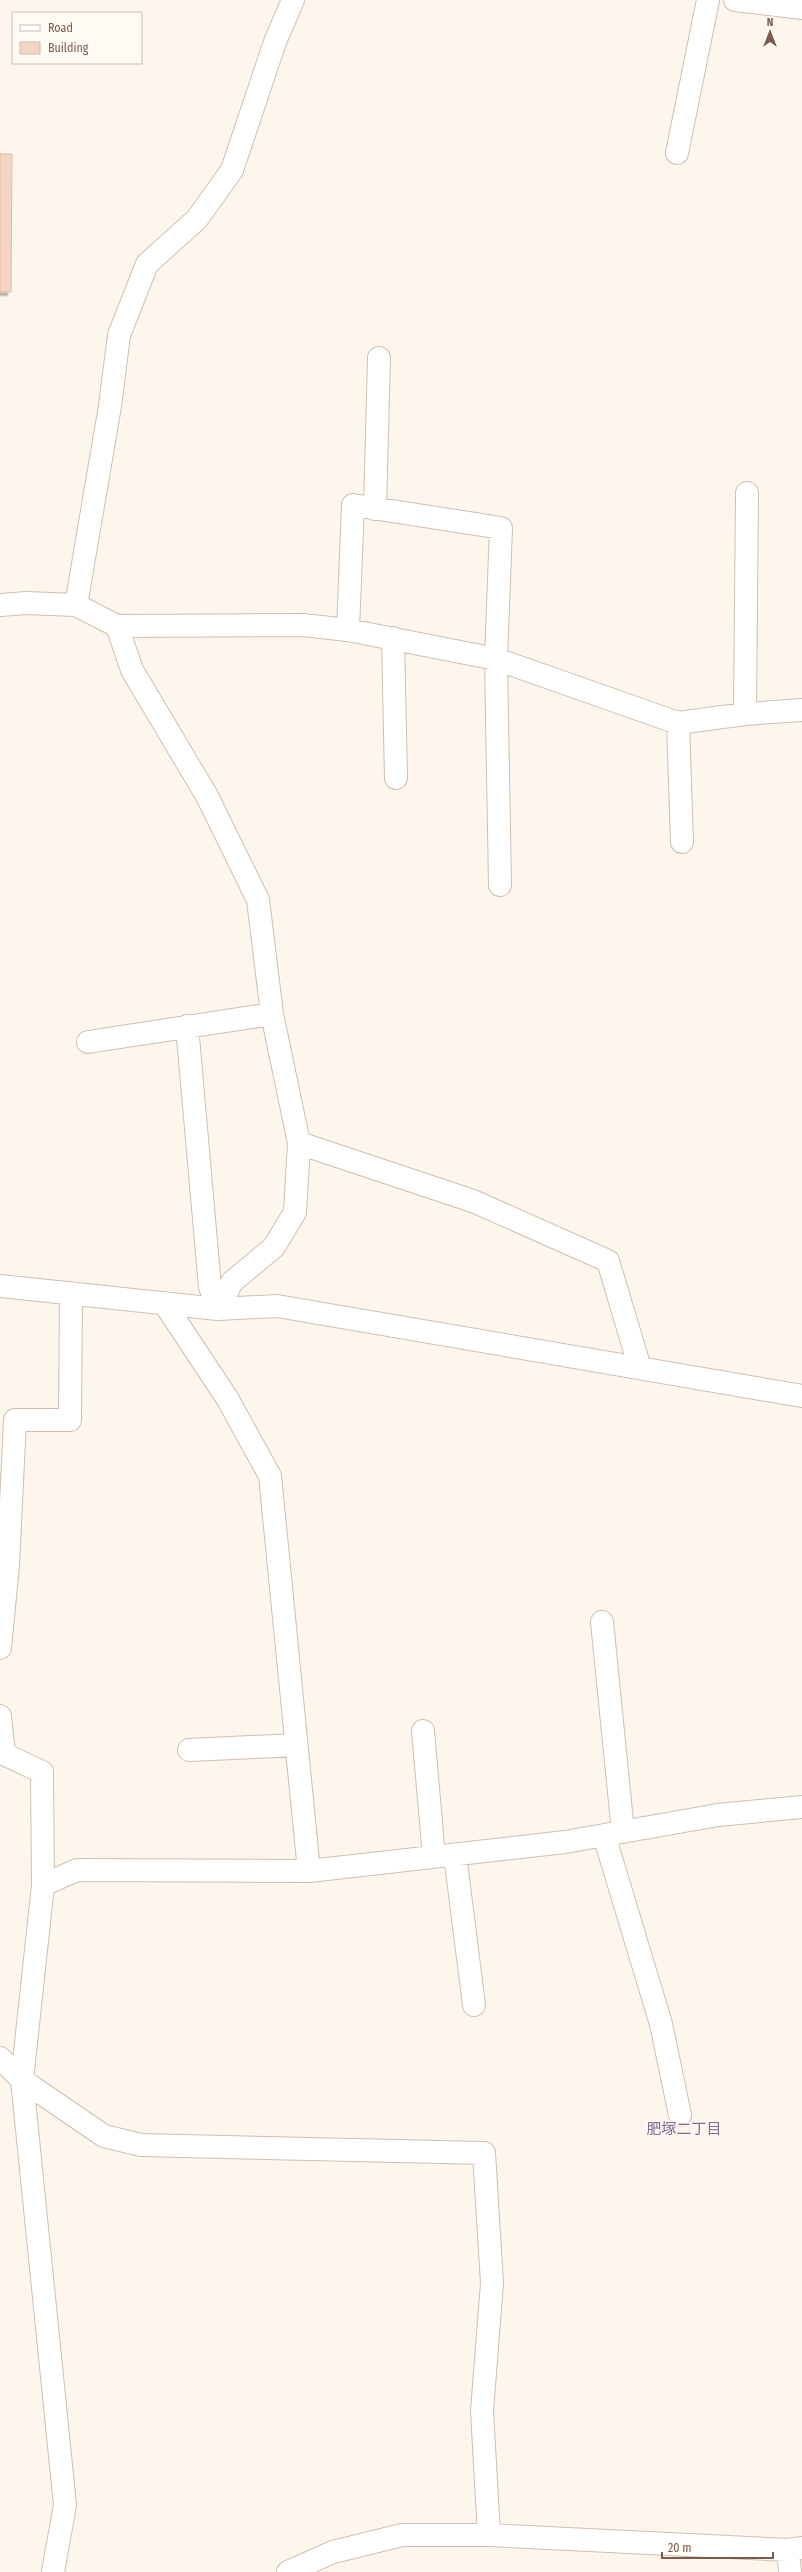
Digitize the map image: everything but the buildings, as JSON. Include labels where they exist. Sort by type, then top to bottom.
[{"type":"street","points":[[76,605],[110,406],[119,335],[148,264],[197,219],[232,170],[275,42],[293,0]]},
{"type":"street","points":[[676,153],[708,0]]},
{"type":"street","points":[[735,0],[802,8]]},
{"type":"street","points":[[375,509],[379,358]]},
{"type":"street","points":[[745,714],[747,493]]},
{"type":"street","points":[[348,630],[353,505],[501,528],[496,659],[500,885]]},
{"type":"street","points":[[0,605],[26,603],[76,605],[117,626],[303,625],[348,630],[496,659],[678,723],[745,714],[802,710]]},
{"type":"street","points":[[117,626],[132,670],[207,796],[258,900],[272,1014],[299,1143],[295,1212],[274,1247],[232,1282],[218,1309]]},
{"type":"street","points":[[393,638],[396,778]]},
{"type":"street","points":[[678,723],[682,842]]},
{"type":"street","points":[[88,1042],[272,1014]]},
{"type":"street","points":[[187,1026],[210,1287],[218,1309]]},
{"type":"street","points":[[299,1143],[473,1201],[608,1261],[640,1368]]},
{"type":"street","points":[[0,1286],[218,1309],[278,1306],[802,1396]]},
{"type":"street","points":[[0,1648],[8,1566],[15,1420],[70,1420],[71,1293]]},
{"type":"street","points":[[164,1303],[227,1398],[270,1476],[309,1871]]},
{"type":"street","points":[[602,1622],[614,1834],[661,2024],[680,2115]]},
{"type":"street","points":[[0,1716],[4,1754],[42,1772],[43,1885],[22,2080],[65,2505],[53,2572]]},
{"type":"street","points":[[423,1731],[434,1857]]},
{"type":"street","points":[[189,1750],[296,1746]]},
{"type":"street","points":[[43,1885],[77,1870],[309,1871],[455,1855],[614,1834],[718,1816],[802,1807]]},
{"type":"street","points":[[455,1855],[474,2005]]},
{"type":"street","points":[[0,2058],[22,2080],[104,2136],[141,2145],[484,2153],[492,2283],[482,2411],[489,2535]]},
{"type":"street","points":[[288,2572],[333,2552],[402,2535],[489,2535],[795,2549],[790,2572]]},
{"type":"district","name":"肥塚二丁目","points":[[684,2129]]}]
